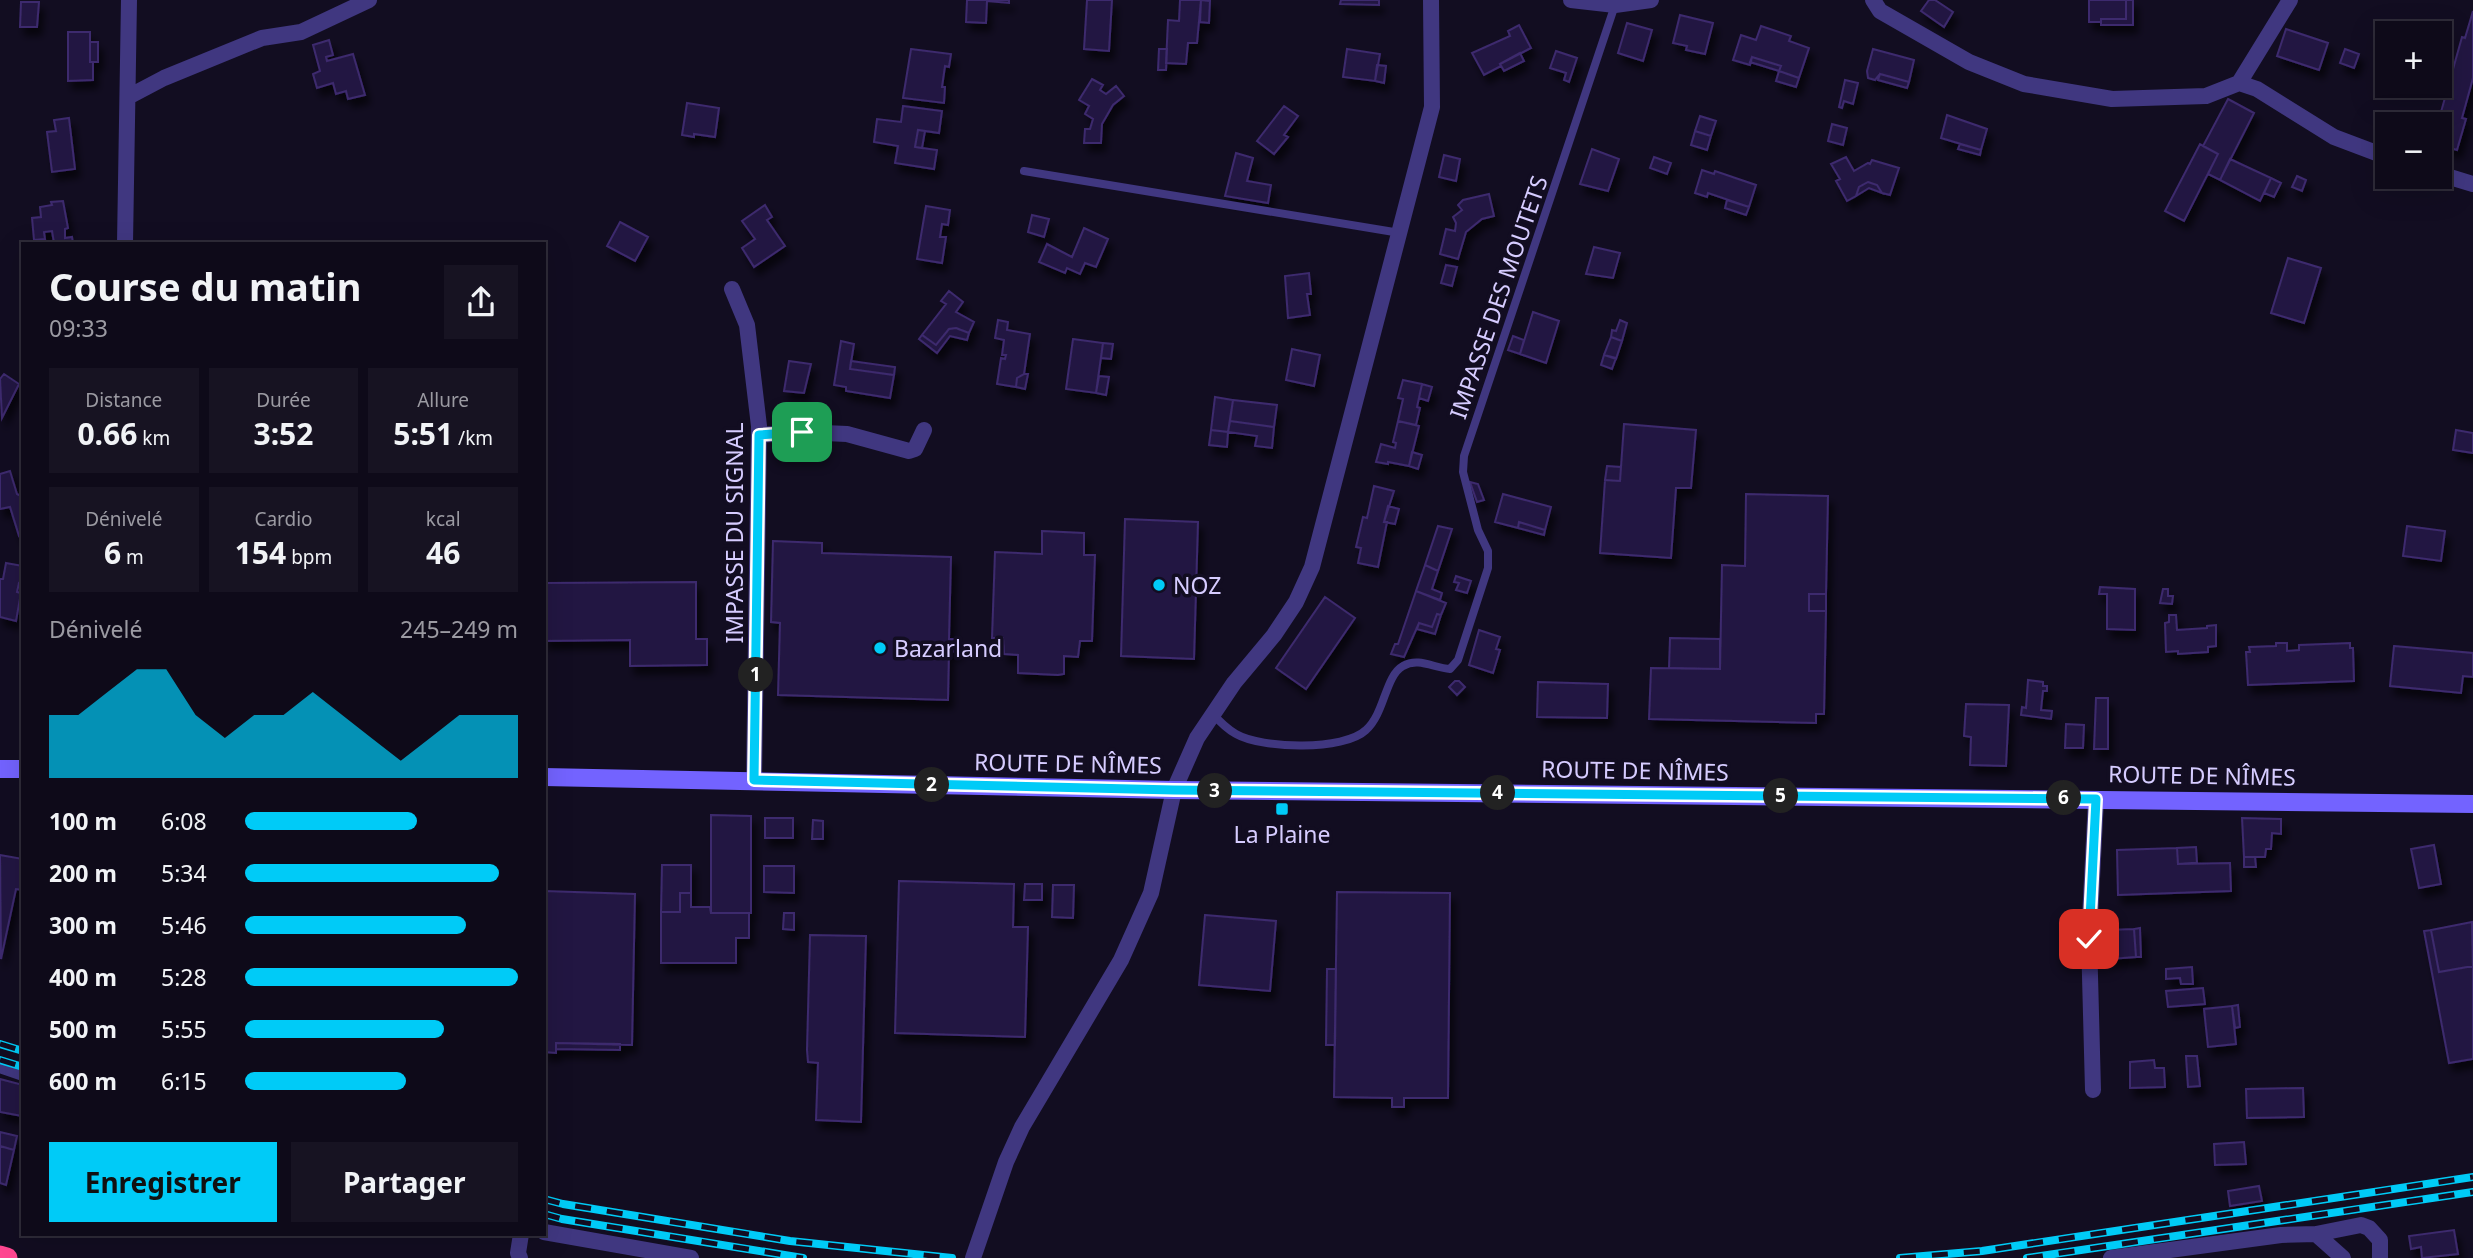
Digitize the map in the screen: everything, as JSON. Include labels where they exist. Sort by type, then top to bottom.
[{"type":"highway","points":[[0,1256],[7,1258]]},
{"type":"main road","points":[[0,769],[21,769]]},
{"type":"main road","name":"ROUTE DE NÎMES","points":[[546,777],[1174,790],[2473,804]]},
{"type":"street","points":[[125,242],[130,0]]},
{"type":"street","points":[[128,97],[164,78],[262,38],[301,32],[369,0]]},
{"type":"street","points":[[973,1258],[1021,1127],[1121,960],[1151,893],[1174,790],[1197,738],[1212,713],[1274,635],[1296,602],[1312,567],[1432,107],[1431,0]]},
{"type":"street","points":[[1571,0],[1615,5],[1651,0]]},
{"type":"street","points":[[1873,0],[1880,11],[1969,62],[2024,84],[2112,99],[2206,96],[2239,83],[2290,0]]},
{"type":"street","points":[[2239,83],[2257,89],[2334,137],[2375,152]]},
{"type":"street","points":[[2452,178],[2473,184]]},
{"type":"street","name":"IMPASSE DU SIGNAL","points":[[732,289],[747,325],[759,435],[754,780]]},
{"type":"street","points":[[759,435],[802,432],[847,434],[909,450],[915,449],[924,430]]},
{"type":"street","points":[[2093,1090],[2089,939],[2096,799]]},
{"type":"street","points":[[0,1065],[21,1072]]},
{"type":"street","points":[[2111,1258],[2246,1239],[2316,1234],[2361,1225],[2369,1228],[2380,1240],[2380,1258]]},
{"type":"street","points":[[546,1232],[691,1258]]},
{"type":"street","points":[[2316,1234],[2343,1258]]},
{"type":"street","points":[[520,1258],[518,1253],[521,1236]]},
{"type":"lane","name":"IMPASSE DES MOUTETS","points":[[1212,713],[1238,735],[1259,742],[1315,746],[1345,742],[1366,732],[1381,711],[1392,678],[1399,668],[1409,663],[1426,663],[1450,669],[1458,660],[1488,568],[1488,551],[1478,530],[1463,472],[1464,456],[1615,5]]},
{"type":"lane","points":[[1024,171],[1400,233]]},
{"type":"building","points":[[967,0],[1009,0],[1009,3],[987,1],[986,23],[966,22]]},
{"type":"building","points":[[1087,0],[1112,0],[1109,51],[1084,49]]},
{"type":"building","points":[[1180,0],[1201,0],[1197,43],[1188,43],[1186,64],[1166,63],[1168,20],[1179,21]]},
{"type":"building","points":[[1201,0],[1210,1],[1209,23],[1200,22]]},
{"type":"building","points":[[1341,0],[1379,0],[1379,5],[1340,4]]},
{"type":"building","points":[[1929,0],[1935,0],[1953,12],[1944,27],[1921,11]]},
{"type":"building","points":[[2089,0],[2126,0],[2126,19],[2089,22]]},
{"type":"building","points":[[2126,0],[2133,0],[2133,25],[2101,25],[2101,19],[2126,19]]},
{"type":"building","points":[[21,2],[39,2],[37,27],[20,27]]},
{"type":"building","points":[[2473,11],[2473,78],[2457,150],[2452,149],[2452,112],[2441,112],[2445,98],[2452,98],[2452,73],[2462,37],[2465,38]]},
{"type":"building","points":[[1680,15],[1713,23],[1705,54],[1686,50],[1687,46],[1673,43]]},
{"type":"building","points":[[1627,23],[1652,30],[1643,61],[1618,53]]},
{"type":"building","points":[[1519,25],[1531,48],[1484,75],[1472,53],[1510,36],[1508,31]]},
{"type":"building","points":[[1761,26],[1791,36],[1789,41],[1809,48],[1799,78],[1779,71],[1781,66],[1752,57],[1750,65],[1733,60],[1741,35],[1756,40]]},
{"type":"building","points":[[2286,29],[2328,43],[2319,70],[2277,56]]},
{"type":"building","points":[[68,32],[90,32],[93,80],[68,81]]},
{"type":"building","points":[[329,40],[333,55],[326,57],[327,61],[353,54],[365,95],[348,99],[346,91],[336,94],[333,83],[317,88],[313,74],[320,71],[313,45]]},
{"type":"building","points":[[90,42],[98,42],[98,62],[90,62]]},
{"type":"building","points":[[911,49],[951,54],[949,67],[945,66],[942,87],[945,87],[944,103],[903,98]]},
{"type":"building","points":[[1159,49],[1167,49],[1166,70],[1158,70]]},
{"type":"building","points":[[1347,49],[1380,54],[1375,81],[1343,77]]},
{"type":"building","points":[[1873,49],[1914,60],[1909,82],[1880,74],[1875,80],[1868,78],[1867,71]]},
{"type":"building","points":[[2345,49],[2359,54],[2354,68],[2340,63]]},
{"type":"building","points":[[1556,51],[1577,58],[1569,82],[1564,80],[1566,73],[1550,68]]},
{"type":"building","points":[[1520,53],[1524,61],[1504,71],[1500,64]]},
{"type":"building","points":[[1752,57],[1781,66],[1779,71],[1750,62]]},
{"type":"building","points":[[1377,65],[1386,66],[1384,83],[1375,81]]},
{"type":"building","points":[[1779,71],[1799,78],[1796,87],[1776,81]]},
{"type":"building","points":[[1880,74],[1909,82],[1907,88],[1878,80]]},
{"type":"building","points":[[1092,79],[1103,85],[1100,90],[1106,94],[1116,86],[1124,96],[1113,105],[1102,124],[1101,143],[1084,143],[1085,129],[1090,129],[1093,119],[1085,114],[1089,106],[1079,100]]},
{"type":"building","points":[[1845,80],[1858,83],[1853,104],[1844,101],[1842,108],[1839,107]]},
{"type":"building","points":[[2228,99],[2254,113],[2220,180],[2208,174],[2218,154],[2203,146]]},
{"type":"building","points":[[687,103],[719,108],[715,137],[682,135]]},
{"type":"building","points":[[903,106],[942,111],[939,133],[918,130],[915,147],[937,150],[934,169],[895,163],[898,146],[874,142],[877,119],[901,122]]},
{"type":"building","points":[[1284,106],[1298,116],[1284,135],[1288,137],[1274,154],[1257,141]]},
{"type":"building","points":[[1947,115],[1987,129],[1981,150],[1941,138]]},
{"type":"building","points":[[1700,116],[1716,121],[1711,136],[1695,131]]},
{"type":"building","points":[[69,118],[75,169],[52,172],[47,132],[56,131],[54,120]]},
{"type":"building","points":[[1832,124],[1847,128],[1843,145],[1828,141]]},
{"type":"building","points":[[918,130],[925,131],[922,148],[915,147]]},
{"type":"building","points":[[1695,131],[1711,136],[1707,150],[1691,145]]},
{"type":"building","points":[[1960,144],[1981,150],[1980,155],[1958,149]]},
{"type":"building","points":[[2200,144],[2218,154],[2184,221],[2165,211]]},
{"type":"building","points":[[1592,149],[1619,159],[1608,191],[1580,184]]},
{"type":"building","points":[[1236,153],[1253,158],[1247,181],[1271,185],[1268,203],[1225,196]]},
{"type":"building","points":[[1444,155],[1460,159],[1456,181],[1439,177]]},
{"type":"building","points":[[1654,157],[1671,163],[1667,174],[1650,168]]},
{"type":"building","points":[[1846,157],[1854,171],[1870,164],[1872,160],[1899,168],[1890,195],[1882,193],[1877,185],[1868,182],[1859,187],[1856,196],[1847,201],[1836,181],[1840,179],[1831,164]]},
{"type":"building","points":[[2230,159],[2271,178],[2260,201],[2220,180]]},
{"type":"building","points":[[1702,170],[1714,174],[1715,171],[1756,185],[1749,207],[1708,193],[1707,197],[1695,193]]},
{"type":"building","points":[[2297,176],[2306,180],[2302,191],[2292,187]]},
{"type":"building","points":[[2271,178],[2281,183],[2274,197],[2264,193]]},
{"type":"building","points":[[1868,182],[1877,185],[1882,193],[1869,188],[1856,196],[1859,187]]},
{"type":"building","points":[[1489,194],[1494,216],[1482,219],[1466,232],[1458,259],[1440,254],[1446,229],[1455,231],[1456,223],[1453,217],[1462,210],[1458,205],[1463,200]]},
{"type":"building","points":[[1727,200],[1749,207],[1746,215],[1725,208]]},
{"type":"building","points":[[63,201],[68,228],[65,229],[65,238],[72,237],[73,242],[54,242],[52,231],[44,232],[45,239],[34,240],[32,218],[41,217],[40,207],[52,205],[51,202]]},
{"type":"building","points":[[765,205],[772,217],[767,220],[785,246],[754,267],[742,248],[755,239],[742,221]]},
{"type":"building","points":[[926,206],[950,210],[948,225],[942,224],[940,237],[946,237],[942,263],[917,259]]},
{"type":"building","points":[[1032,215],[1049,219],[1044,237],[1028,232]]},
{"type":"building","points":[[620,222],[648,237],[635,261],[607,246]]},
{"type":"building","points":[[1084,228],[1108,239],[1096,267],[1085,263],[1080,274],[1067,268],[1065,273],[1039,262],[1047,244],[1072,257]]},
{"type":"building","points":[[1594,247],[1620,253],[1613,278],[1586,274]]},
{"type":"building","points":[[2288,258],[2321,268],[2304,323],[2271,313]]},
{"type":"building","points":[[1446,265],[1457,267],[1452,286],[1441,283]]},
{"type":"building","points":[[1309,273],[1311,294],[1307,294],[1310,315],[1288,318],[1285,276]]},
{"type":"building","points":[[949,291],[963,302],[956,312],[974,322],[969,333],[956,328],[949,329],[936,345],[922,335],[946,304],[941,301]]},
{"type":"building","points":[[1533,312],[1559,321],[1546,363],[1520,354]]},
{"type":"building","points":[[998,320],[1008,322],[1007,330],[1030,334],[1024,374],[1017,378],[1016,387],[997,384],[1001,358],[1005,359],[1006,355],[1002,355],[1004,340],[995,338]]},
{"type":"building","points":[[1620,320],[1627,323],[1622,341],[1611,337],[1612,330],[1616,331]]},
{"type":"building","points":[[956,328],[969,333],[967,340],[950,336],[937,353],[919,339],[922,335],[936,345],[949,329]]},
{"type":"building","points":[[1513,336],[1524,340],[1520,354],[1508,350]]},
{"type":"building","points":[[1611,337],[1622,341],[1616,359],[1604,355]]},
{"type":"building","points":[[1073,339],[1103,343],[1096,393],[1066,389]]},
{"type":"building","points":[[841,341],[854,344],[850,369],[894,375],[890,398],[846,391],[846,387],[834,385]]},
{"type":"building","points":[[1103,343],[1113,344],[1111,359],[1101,358]]},
{"type":"building","points":[[1292,349],[1320,355],[1314,386],[1286,380]]},
{"type":"building","points":[[1604,355],[1616,358],[1612,369],[1601,365]]},
{"type":"building","points":[[789,361],[811,364],[804,393],[784,391]]},
{"type":"building","points":[[851,361],[895,367],[894,375],[850,369]]},
{"type":"building","points":[[4,374],[19,384],[2,418],[0,379]]},
{"type":"building","points":[[1028,374],[1025,389],[1016,387],[1017,378]]},
{"type":"building","points":[[1099,376],[1109,377],[1106,395],[1096,393]]},
{"type":"building","points":[[1403,380],[1422,384],[1416,425],[1398,421],[1403,399],[1398,398]]},
{"type":"building","points":[[1422,384],[1432,387],[1428,401],[1419,398]]},
{"type":"building","points":[[1215,397],[1233,400],[1228,432],[1211,430]]},
{"type":"building","points":[[1233,400],[1277,405],[1274,427],[1230,421]]},
{"type":"building","points":[[1230,421],[1274,427],[1272,448],[1255,446],[1257,436],[1228,432]]},
{"type":"building","points":[[1398,421],[1419,426],[1409,466],[1376,462],[1381,444],[1395,448],[1396,443],[1393,442]]},
{"type":"building","points":[[1624,424],[1696,430],[1691,488],[1676,488],[1671,558],[1600,553],[1605,480],[1620,481]]},
{"type":"building","points":[[1211,430],[1228,432],[1227,447],[1209,445]]},
{"type":"building","points":[[2456,430],[2473,433],[2473,453],[2453,450]]},
{"type":"building","points":[[1412,452],[1422,455],[1418,469],[1409,466]]},
{"type":"building","points":[[1607,466],[1621,467],[1620,481],[1605,480]]},
{"type":"building","points":[[10,471],[17,494],[21,496],[19,536],[10,507],[0,509],[0,474]]},
{"type":"building","points":[[1470,482],[1478,484],[1484,500],[1477,502]]},
{"type":"building","points":[[1374,486],[1394,491],[1384,522],[1387,522],[1378,567],[1358,563],[1361,548],[1356,547],[1363,517],[1367,518]]},
{"type":"building","points":[[1503,494],[1551,507],[1545,530],[1519,522],[1518,528],[1495,522]]},
{"type":"building","points":[[1746,494],[1828,496],[1826,594],[1809,594],[1809,611],[1826,611],[1824,714],[1816,714],[1816,723],[1649,719],[1651,668],[1720,669],[1722,565],[1745,566]]},
{"type":"building","points":[[1388,506],[1399,509],[1395,524],[1384,522]]},
{"type":"building","name":"NOZ","points":[[1125,519],[1198,522],[1194,659],[1121,656]]},
{"type":"building","points":[[1519,522],[1545,530],[1544,535],[1518,528]]},
{"type":"building","points":[[1438,526],[1452,529],[1438,571],[1425,565]]},
{"type":"building","points":[[2407,526],[2445,531],[2441,561],[2403,556]]},
{"type":"building","points":[[1042,531],[1084,533],[1084,555],[1095,555],[1092,641],[1080,641],[1078,657],[1064,656],[1064,674],[1058,675],[1018,673],[1018,655],[1004,654],[1003,638],[992,638],[995,552],[1042,554]]},
{"type":"building","points":[[773,541],[822,543],[822,553],[951,557],[949,639],[957,639],[957,652],[949,651],[948,700],[778,695],[780,623],[771,622]]},
{"type":"building","points":[[6,563],[21,566],[21,584],[17,592],[21,593],[16,621],[0,617],[0,579],[3,579]]},
{"type":"building","points":[[1425,565],[1438,571],[1432,589],[1442,593],[1440,600],[1416,591]]},
{"type":"building","points":[[1456,576],[1471,581],[1467,593],[1456,590],[1459,583],[1454,582]]},
{"type":"building","points":[[696,582],[696,639],[707,639],[707,665],[630,666],[630,640],[546,641],[546,583]]},
{"type":"building","points":[[2100,587],[2135,589],[2135,630],[2107,629],[2107,594],[2099,594]]},
{"type":"building","points":[[2163,589],[2168,589],[2168,596],[2173,596],[2172,604],[2160,603]]},
{"type":"building","points":[[1416,591],[1446,603],[1441,615],[1437,614],[1432,627],[1419,623],[1404,657],[1391,654],[1395,644],[1398,644]]},
{"type":"building","points":[[1809,594],[1826,594],[1826,611],[1809,611]]},
{"type":"building","points":[[1325,597],[1355,618],[1306,689],[1276,668]]},
{"type":"building","points":[[1437,614],[1441,615],[1435,634],[1417,629],[1419,623],[1432,627]]},
{"type":"building","points":[[2169,615],[2176,615],[2177,630],[2216,625],[2216,646],[2208,647],[2208,652],[2166,652],[2165,623],[2169,622]]},
{"type":"building","points":[[1479,630],[1500,637],[1496,649],[1500,650],[1493,673],[1469,665]]},
{"type":"building","points":[[1670,638],[1720,639],[1720,669],[1669,668]]},
{"type":"building","points":[[2276,643],[2287,643],[2287,651],[2299,650],[2299,645],[2350,643],[2350,648],[2353,648],[2354,681],[2248,685],[2246,652],[2250,652],[2249,647],[2276,646]]},
{"type":"building","points":[[2394,646],[2473,653],[2473,677],[2463,676],[2461,693],[2390,686]]},
{"type":"building","points":[[2028,680],[2043,682],[2043,686],[2047,686],[2047,691],[2043,691],[2041,710],[2052,711],[2051,719],[2021,715],[2022,707],[2026,708]]},
{"type":"building","points":[[1455,681],[1465,687],[1457,695],[1449,687]]},
{"type":"building","points":[[1538,682],[1608,684],[1607,718],[1537,717]]},
{"type":"building","points":[[2096,698],[2108,698],[2108,749],[2094,749]]},
{"type":"building","points":[[1966,704],[2009,705],[2006,766],[1970,765],[1971,737],[1964,736]]},
{"type":"building","points":[[2066,724],[2084,725],[2083,748],[2065,748]]},
{"type":"building","points":[[711,815],[751,816],[751,913],[711,913]]},
{"type":"building","points":[[765,818],[793,818],[793,838],[765,838]]},
{"type":"building","points":[[2242,818],[2281,819],[2281,834],[2272,833],[2271,849],[2266,849],[2265,857],[2244,857]]},
{"type":"building","points":[[813,820],[823,821],[823,839],[812,839]]},
{"type":"building","points":[[2434,845],[2441,884],[2419,888],[2411,849]]},
{"type":"building","points":[[2196,847],[2197,863],[2178,864],[2177,848]]},
{"type":"building","points":[[2177,848],[2178,864],[2230,863],[2231,891],[2118,895],[2117,850]]},
{"type":"building","points":[[0,855],[21,859],[21,890],[16,889],[1,959]]},
{"type":"building","points":[[2244,857],[2255,857],[2256,867],[2244,867]]},
{"type":"building","points":[[662,865],[691,865],[691,893],[680,893],[680,912],[661,912]]},
{"type":"building","points":[[764,866],[794,866],[794,893],[764,892]]},
{"type":"building","points":[[899,881],[1014,884],[1013,927],[1028,927],[1025,1037],[895,1033]]},
{"type":"building","points":[[1025,884],[1042,884],[1042,900],[1024,900]]},
{"type":"building","points":[[1053,885],[1074,885],[1073,918],[1052,917]]},
{"type":"building","points":[[546,891],[635,894],[632,1045],[556,1043],[556,1053],[546,1052]]},
{"type":"building","points":[[1337,892],[1450,893],[1448,1098],[1404,1098],[1404,1107],[1392,1107],[1392,1098],[1334,1097]]},
{"type":"building","points":[[680,893],[691,893],[691,907],[710,907],[711,913],[749,913],[749,938],[736,938],[736,963],[661,963],[661,912],[680,912]]},
{"type":"building","points":[[784,913],[794,913],[794,930],[783,929]]},
{"type":"building","points":[[1205,915],[1276,921],[1270,991],[1199,985]]},
{"type":"building","points":[[2472,922],[2473,966],[2439,972],[2431,930]]},
{"type":"building","points":[[2140,928],[2141,957],[2136,957],[2134,929]]},
{"type":"building","points":[[2134,929],[2136,957],[2110,959],[2108,930]]},
{"type":"building","points":[[2431,930],[2439,972],[2473,966],[2473,1059],[2449,1063],[2424,931]]},
{"type":"building","points":[[810,935],[866,936],[861,1122],[816,1120],[818,1063],[808,1062],[807,1050]]},
{"type":"building","points":[[2192,967],[2193,984],[2181,984],[2180,978],[2166,979],[2166,969]]},
{"type":"building","points":[[1327,969],[1336,969],[1335,1045],[1326,1045]]},
{"type":"building","points":[[2203,988],[2205,1004],[2168,1007],[2166,991]]},
{"type":"building","points":[[2238,1005],[2240,1027],[2235,1028],[2232,1006]]},
{"type":"building","points":[[2232,1006],[2236,1044],[2208,1047],[2204,1009]]},
{"type":"building","points":[[556,1043],[620,1044],[620,1050],[556,1049]]},
{"type":"building","points":[[2186,1056],[2197,1056],[2200,1086],[2188,1087]]},
{"type":"building","points":[[2154,1060],[2155,1068],[2164,1068],[2165,1087],[2130,1088],[2130,1062]]},
{"type":"building","points":[[0,1079],[21,1084],[21,1116],[0,1112]]},
{"type":"building","points":[[2303,1088],[2304,1117],[2247,1118],[2246,1089]]},
{"type":"building","points":[[0,1132],[17,1136],[14,1150],[0,1146]]},
{"type":"building","points":[[2244,1142],[2246,1164],[2215,1165],[2214,1144]]},
{"type":"building","points":[[0,1146],[14,1150],[6,1185],[0,1183]]},
{"type":"building","points":[[2259,1186],[2262,1201],[2230,1206],[2228,1191]]},
{"type":"building","points":[[2454,1230],[2458,1254],[2422,1258],[2421,1247],[2411,1249],[2409,1236]]},
{"type":"railway","points":[[0,1044],[21,1050]]},
{"type":"railway","points":[[0,1060],[21,1066]]},
{"type":"railway","points":[[1900,1258],[1982,1251],[2473,1177]]},
{"type":"railway","points":[[2027,1258],[2473,1192]]},
{"type":"railway","points":[[546,1200],[790,1241],[952,1258]]},
{"type":"railway","points":[[546,1215],[803,1258]]},
{"type":"place","name":"NOZ","points":[[1159,585]]},
{"type":"place","name":"Bazarland","points":[[880,648]]},
{"type":"place","name":"La Plaine","points":[[1282,809]]},
{"type":"route","points":[[802,432],[759,435],[754,780],[1174,790],[2096,799],[2089,939]]}]
